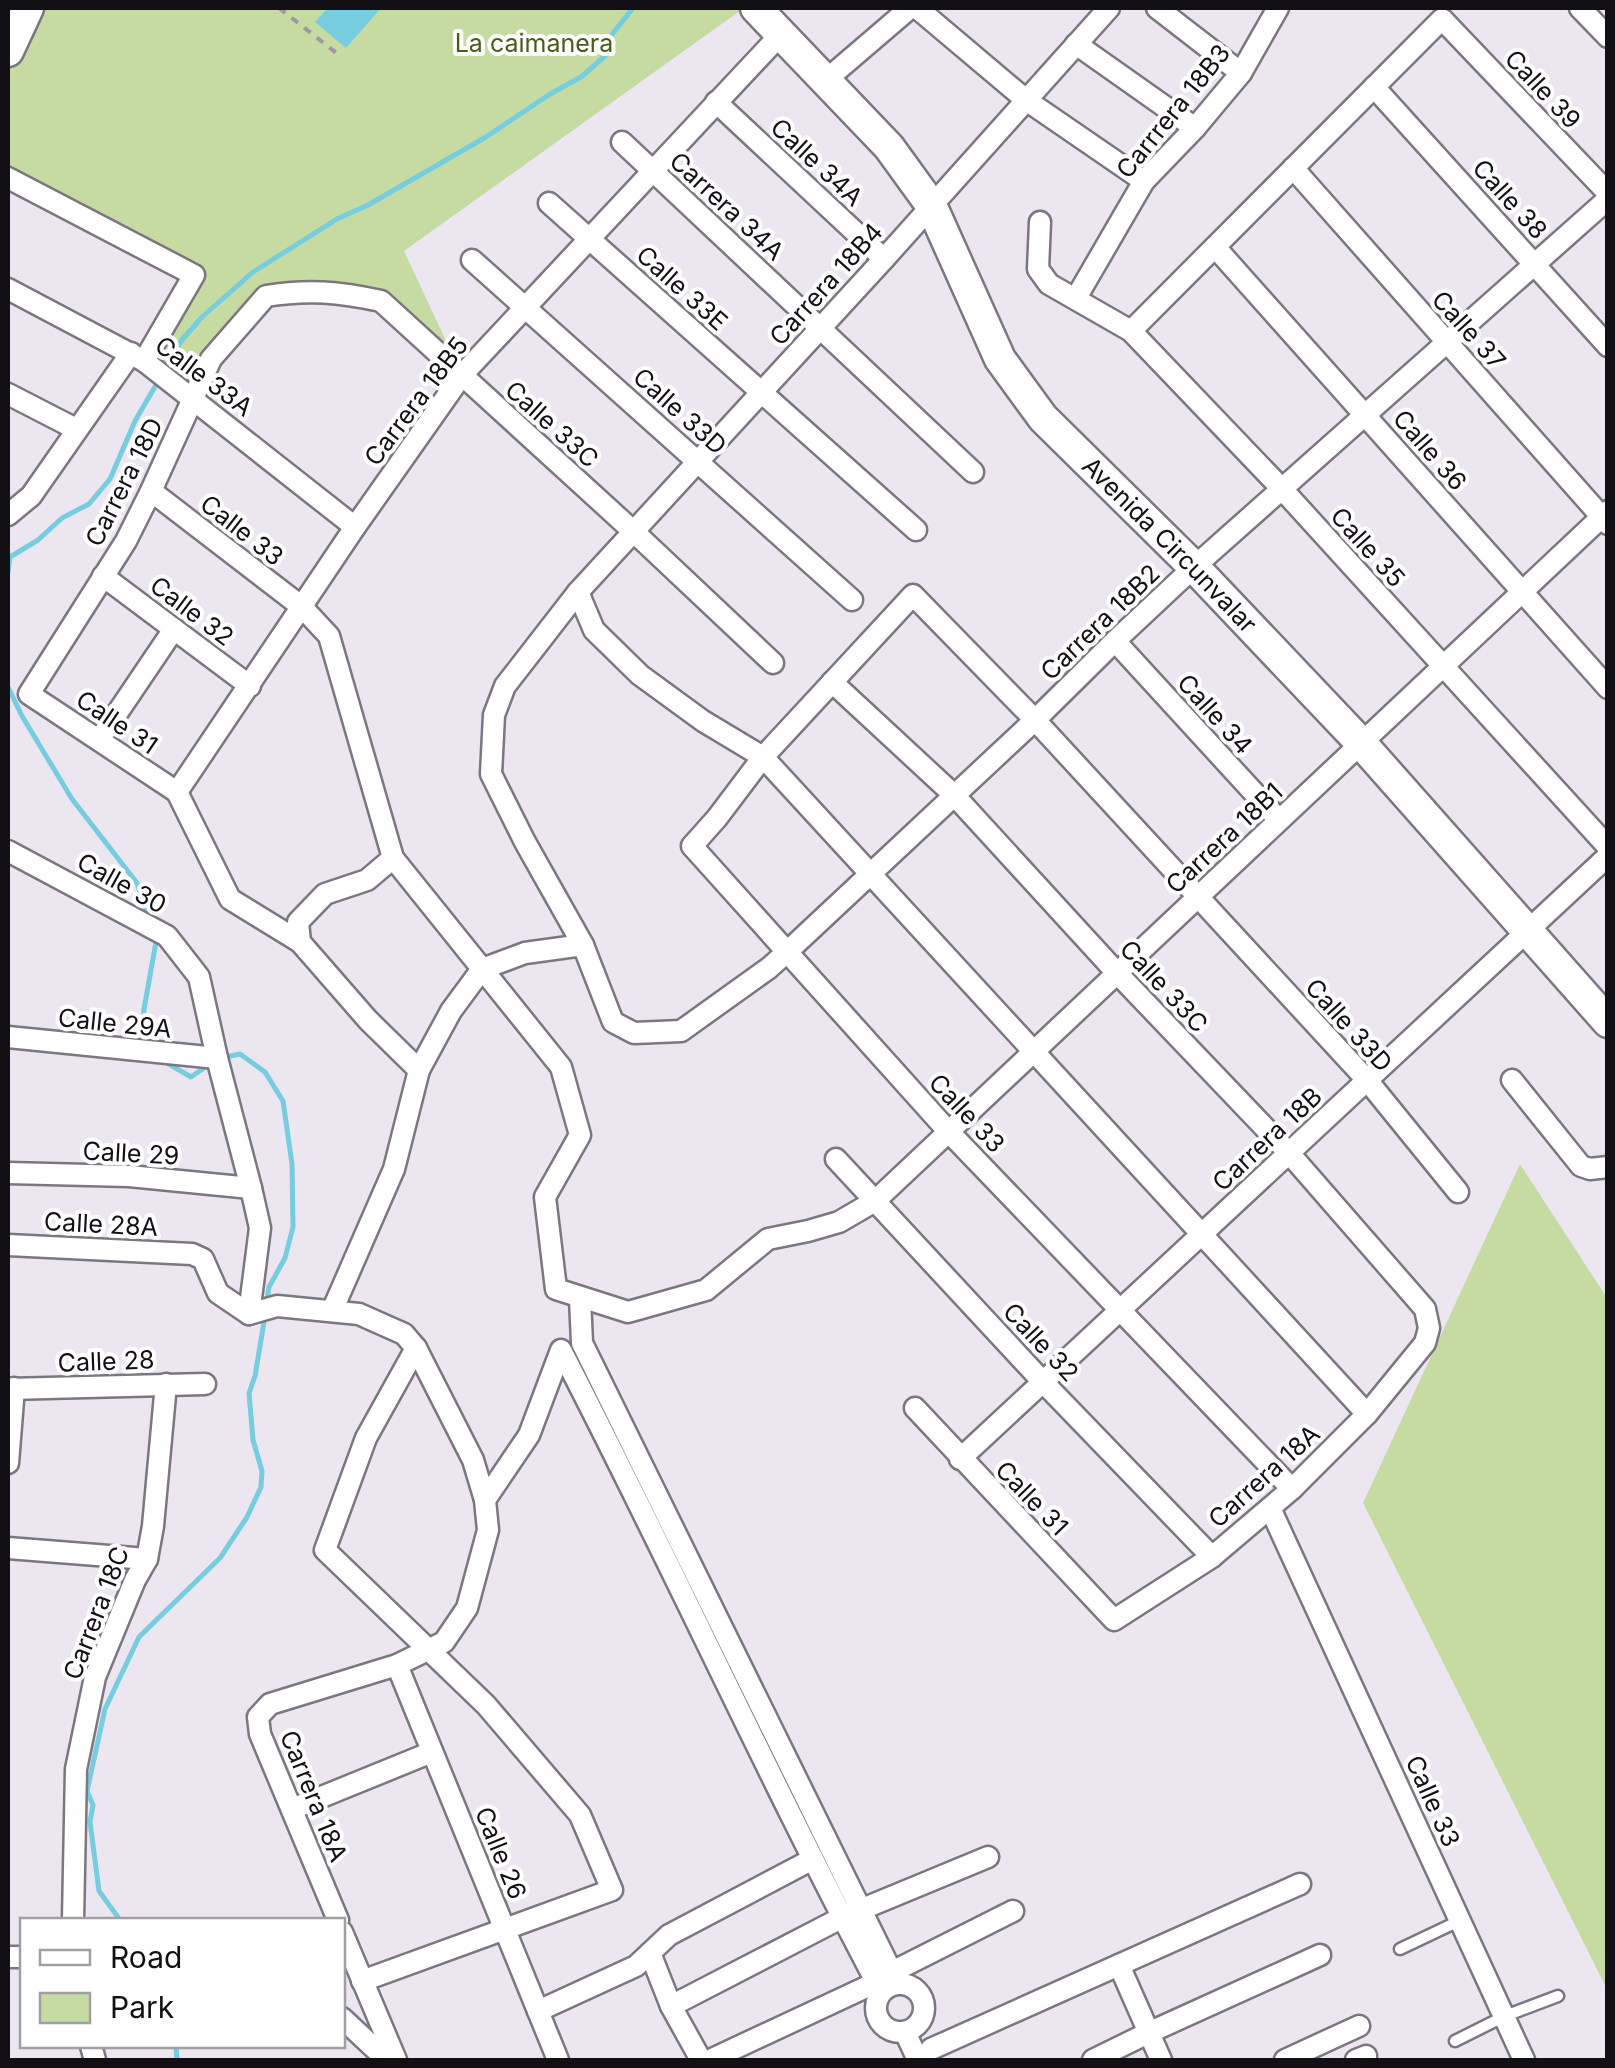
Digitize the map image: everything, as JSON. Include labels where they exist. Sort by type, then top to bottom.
[{"type":"main road","points":[[8,51],[28,8]]},
{"type":"main road","name":"Avenida Circunvalar","points":[[772,17],[890,147],[931,205],[1000,359],[1042,418],[1194,567],[1361,743],[1608,1022]]},
{"type":"street","points":[[826,80],[913,8],[1026,100],[1144,181]]},
{"type":"street","name":"Carrera 18B4","points":[[583,945],[490,774],[494,715],[505,686],[578,592],[1110,8]]},
{"type":"street","points":[[1157,8],[1242,73]]},
{"type":"street","name":"Carrrera 18B3","points":[[1076,298],[1144,181],[1242,73],[1278,8]]},
{"type":"street","points":[[1580,8],[1608,38]]},
{"type":"street","name":"Carrera 18B5","points":[[177,792],[355,526],[462,375],[716,102],[772,17]]},
{"type":"street","name":"Calle 39","points":[[1374,87],[1442,19],[1608,196]]},
{"type":"street","points":[[1076,44],[1195,128]]},
{"type":"street","points":[[1131,331],[1374,87]]},
{"type":"street","name":"Calle 38","points":[[1374,87],[1608,346]]},
{"type":"street","name":"Calle 34A","points":[[716,102],[884,259]]},
{"type":"street","name":"Carrera 34A","points":[[622,142],[972,472]]},
{"type":"street","name":"Calle 37","points":[[1293,168],[1605,517]]},
{"type":"street","points":[[8,178],[194,275],[137,357],[76,428],[32,496],[8,515]]},
{"type":"street","name":"Carrera 18B2","points":[[583,945],[613,1022],[634,1033],[681,1031],[769,968],[1194,567],[1608,196]]},
{"type":"street","name":"Calle 33E","points":[[549,204],[916,530]]},
{"type":"street","name":"Calle 35","points":[[1040,222],[1038,270],[1049,284],[1131,331],[1282,489],[1608,847]]},
{"type":"street","name":"Calle 36","points":[[1215,247],[1608,688]]},
{"type":"street","name":"Calle 33D","points":[[472,260],[852,600]]},
{"type":"street","name":"Calle 33A","points":[[8,289],[137,357],[355,526]]},
{"type":"street","name":"Calle 33C","points":[[266,296],[300,290],[381,301],[772,663]]},
{"type":"street","name":"Carrera 18D","points":[[29,694],[126,541],[211,359],[266,296]]},
{"type":"street","points":[[8,394],[76,428]]},
{"type":"street","name":"Calle 33","points":[[152,492],[302,608],[329,636],[393,858]]},
{"type":"street","name":"Carrera 18B1","points":[[580,1298],[628,1312],[706,1290],[768,1238],[839,1222],[875,1200],[1605,517]]},
{"type":"street","name":"Calle 32","points":[[104,576],[250,686]]},
{"type":"street","points":[[578,592],[594,630],[640,675],[703,721],[763,757],[1367,1414]]},
{"type":"street","points":[[763,757],[913,594],[1198,897]]},
{"type":"street","points":[[99,740],[174,629]]},
{"type":"street","name":"Calle 34","points":[[1114,641],[1279,820]]},
{"type":"street","name":"Calle 33C","points":[[832,682],[954,794],[1116,973],[1289,1153],[1425,1309],[1429,1328],[1425,1343]]},
{"type":"street","name":"Calle 31","points":[[29,694],[177,792]]},
{"type":"street","name":"Calle 33","points":[[763,757],[692,846],[948,1131],[1292,1489]]},
{"type":"street","points":[[177,792],[230,898],[300,942],[368,1020],[419,1070]]},
{"type":"street","name":"Calle 30","points":[[8,851],[167,936],[199,977],[217,1058]]},
{"type":"street","name":"Carrera 18B","points":[[960,1459],[1608,856]]},
{"type":"street","points":[[300,942],[298,922],[325,894],[367,880],[393,858],[561,1067],[580,1135],[545,1196],[556,1289],[580,1298],[582,1343],[887,1982]]},
{"type":"street","name":"Calle 33D","points":[[1198,897],[1367,1080],[1458,1192]]},
{"type":"street","points":[[332,1311],[394,1168],[419,1070],[452,1012],[482,969],[525,953],[583,945]]},
{"type":"street","name":"Calle 29A","points":[[8,1036],[217,1058]]},
{"type":"street","points":[[217,1058],[260,1228],[249,1314],[277,1306],[359,1314],[404,1334],[416,1348],[473,1460],[486,1500],[488,1530],[467,1608],[444,1642],[397,1665]]},
{"type":"street","points":[[1512,1080],[1581,1166],[1608,1167]]},
{"type":"street","name":"Calle 32","points":[[836,1158],[1212,1557]]},
{"type":"street","name":"Calle 29","points":[[8,1174],[129,1176],[252,1188]]},
{"type":"street","name":"Calle 28A","points":[[8,1244],[192,1254],[204,1259],[218,1294],[249,1314]]},
{"type":"street","name":"Carrera 18A","points":[[1114,1620],[1212,1557],[1292,1489],[1367,1414],[1425,1343]]},
{"type":"street","points":[[362,1981],[612,1890],[580,1815],[486,1705],[325,1550],[366,1438],[416,1348]]},
{"type":"street","points":[[486,1500],[529,1435],[561,1350],[813,1859],[852,1913]]},
{"type":"street","name":"Carrera 18C","points":[[72,1918],[76,1769],[95,1678],[146,1559],[153,1526],[166,1384]]},
{"type":"street","name":"Calle 28","points":[[11,1388],[205,1384]]},
{"type":"street","points":[[8,1463],[11,1388]]},
{"type":"street","name":"Calle 31","points":[[915,1408],[1114,1620]]},
{"type":"street","name":"Calle 33","points":[[1270,1508],[1524,2060]]},
{"type":"street","points":[[8,1548],[146,1559]]},
{"type":"street","name":"Carrera 18A","points":[[337,1918],[260,1734],[258,1717],[270,1704],[397,1665]]},
{"type":"street","name":"Calle 26","points":[[397,1665],[558,2060]]},
{"type":"street","points":[[292,1809],[432,1752]]},
{"type":"street","points":[[672,2006],[852,1913],[988,1856]]},
{"type":"street","points":[[538,2011],[636,1966],[669,1935],[813,1859]]},
{"type":"street","points":[[887,1982],[916,1988],[925,2005],[912,2028],[920,2057],[1300,1884]]},
{"type":"street","points":[[710,2060],[887,1982],[1012,1911]]},
{"type":"street","points":[[345,1939],[396,2060]]},
{"type":"street","points":[[650,1953],[701,2060]]},
{"type":"street","points":[[1093,2060],[1320,1956]]},
{"type":"street","points":[[1119,1966],[1160,2060]]},
{"type":"street","points":[[887,1982],[875,2005],[878,2020],[890,2030],[912,2028]]},
{"type":"street","points":[[345,2021],[388,2060]]},
{"type":"street","points":[[1284,2060],[1358,2026]]},
{"type":"lane","points":[[1400,1948],[1459,1921]]},
{"type":"lane","points":[[1454,2041],[1558,1996]]},
{"type":"path","points":[[279,8],[340,54]]},
{"type":"green space","name":"La caimanera","points":[[28,8],[744,8],[404,251],[462,375],[381,301],[266,296],[193,397],[144,361],[193,275],[8,178],[8,51]]},
{"type":"green space","points":[[1520,1164],[1607,1298],[1607,1989],[1363,1503]]},
{"type":"water","points":[[328,8],[381,8],[346,48],[315,22]]},
{"type":"waterway","points":[[165,368],[202,317],[253,272],[337,219],[486,137],[581,77],[605,56],[610,37],[633,8]]},
{"type":"waterway","points":[[8,573],[10,557],[38,540],[62,518],[89,504],[110,479],[135,421],[160,378]]},
{"type":"waterway","points":[[8,687],[72,799],[137,883],[149,920]]},
{"type":"waterway","points":[[142,1042],[154,935]]},
{"type":"waterway","points":[[221,1058],[240,1054],[265,1072],[283,1101],[292,1164],[293,1227],[267,1300]]},
{"type":"waterway","points":[[162,1060],[191,1077],[207,1066]]},
{"type":"waterway","points":[[119,1918],[99,1891],[90,1822],[93,1805],[87,1791],[105,1709],[139,1637],[220,1558],[261,1487],[262,1471],[253,1440],[249,1393],[265,1316]]},
{"type":"waterway","points":[[176,2048],[177,2060]]}]
